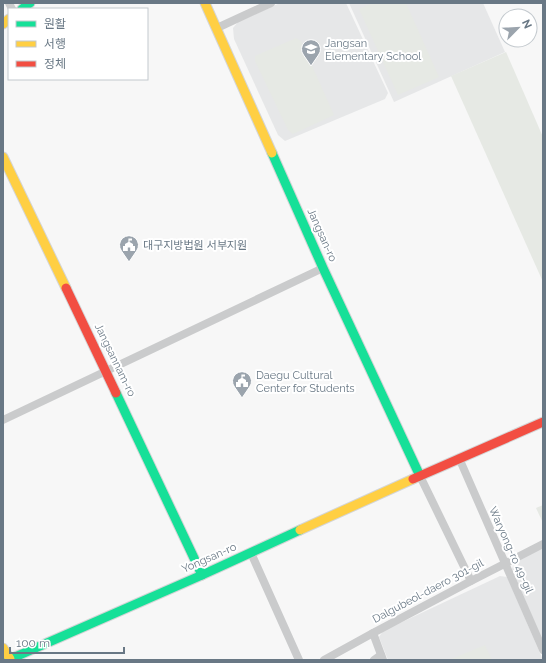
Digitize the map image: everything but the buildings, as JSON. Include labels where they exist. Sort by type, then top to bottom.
[{"type":"street","name":"Jangsan-ro","points":[[205,3],[323,268],[420,476]]},
{"type":"street","points":[[217,28],[272,3]]},
{"type":"street","name":"Jangsannam-ro","points":[[3,157],[202,575]]},
{"type":"street","points":[[3,420],[323,268]]},
{"type":"street","name":"Yongsan-ro","points":[[9,659],[202,575],[458,458],[543,422]]},
{"type":"street","name":"Waryong-ro 49-gil","points":[[458,458],[543,650]]},
{"type":"street","points":[[420,476],[471,581]]},
{"type":"street","name":"Dalgubeol-daero 301-gil","points":[[324,660],[373,632],[543,544]]},
{"type":"street","points":[[251,553],[299,660]]},
{"type":"street","points":[[373,632],[380,658]]},
{"type":"street","points":[[3,648],[9,659]]},
{"type":"shaded area","name":"Jangsan Elementary School","points":[[280,3],[346,3],[388,93],[385,99],[285,141],[278,135],[234,39],[233,28],[238,22]]},
{"type":"shaded area","points":[[349,3],[483,3],[498,36],[498,48],[503,48],[505,52],[394,102]]},
{"type":"shaded area","points":[[373,3],[406,3],[439,77],[398,95],[359,9]]},
{"type":"shaded area","points":[[296,38],[301,41],[334,115],[293,134],[288,130],[255,61],[255,56]]},
{"type":"shaded area","points":[[506,52],[543,137],[543,282],[451,76]]},
{"type":"shaded area","points":[[543,505],[543,523],[536,508]]},
{"type":"shaded area","points":[[543,547],[543,642],[512,569],[515,561]]},
{"type":"shaded area","points":[[500,576],[507,577],[543,660],[388,660],[379,637],[383,631]]},
{"type":"shaded area","points":[[485,645],[492,660],[449,660]]},
{"type":"traffic: fast","points":[[23,8],[30,3]]},
{"type":"traffic: fast","points":[[272,153],[323,268],[420,476]]},
{"type":"traffic: fast","points":[[116,393],[202,575]]},
{"type":"traffic: fast","points":[[8,660],[202,575],[300,530]]},
{"type":"traffic: slow","points":[[205,3],[272,153]]},
{"type":"traffic: slow","points":[[3,24],[8,20]]},
{"type":"traffic: slow","points":[[3,157],[66,288]]},
{"type":"traffic: slow","points":[[300,530],[413,479]]},
{"type":"traffic: slow","points":[[3,648],[10,659]]},
{"type":"traffic: jam","points":[[66,288],[116,393]]},
{"type":"traffic: jam","points":[[413,479],[543,422]]},
{"type":"place","name":"Jangsan Elementary School","points":[[311,66]]},
{"type":"place","name":"대구지방법원 서부지원","points":[[129,262]]},
{"type":"place","name":"Daegu Cultural Center for Students","points":[[242,398]]}]
